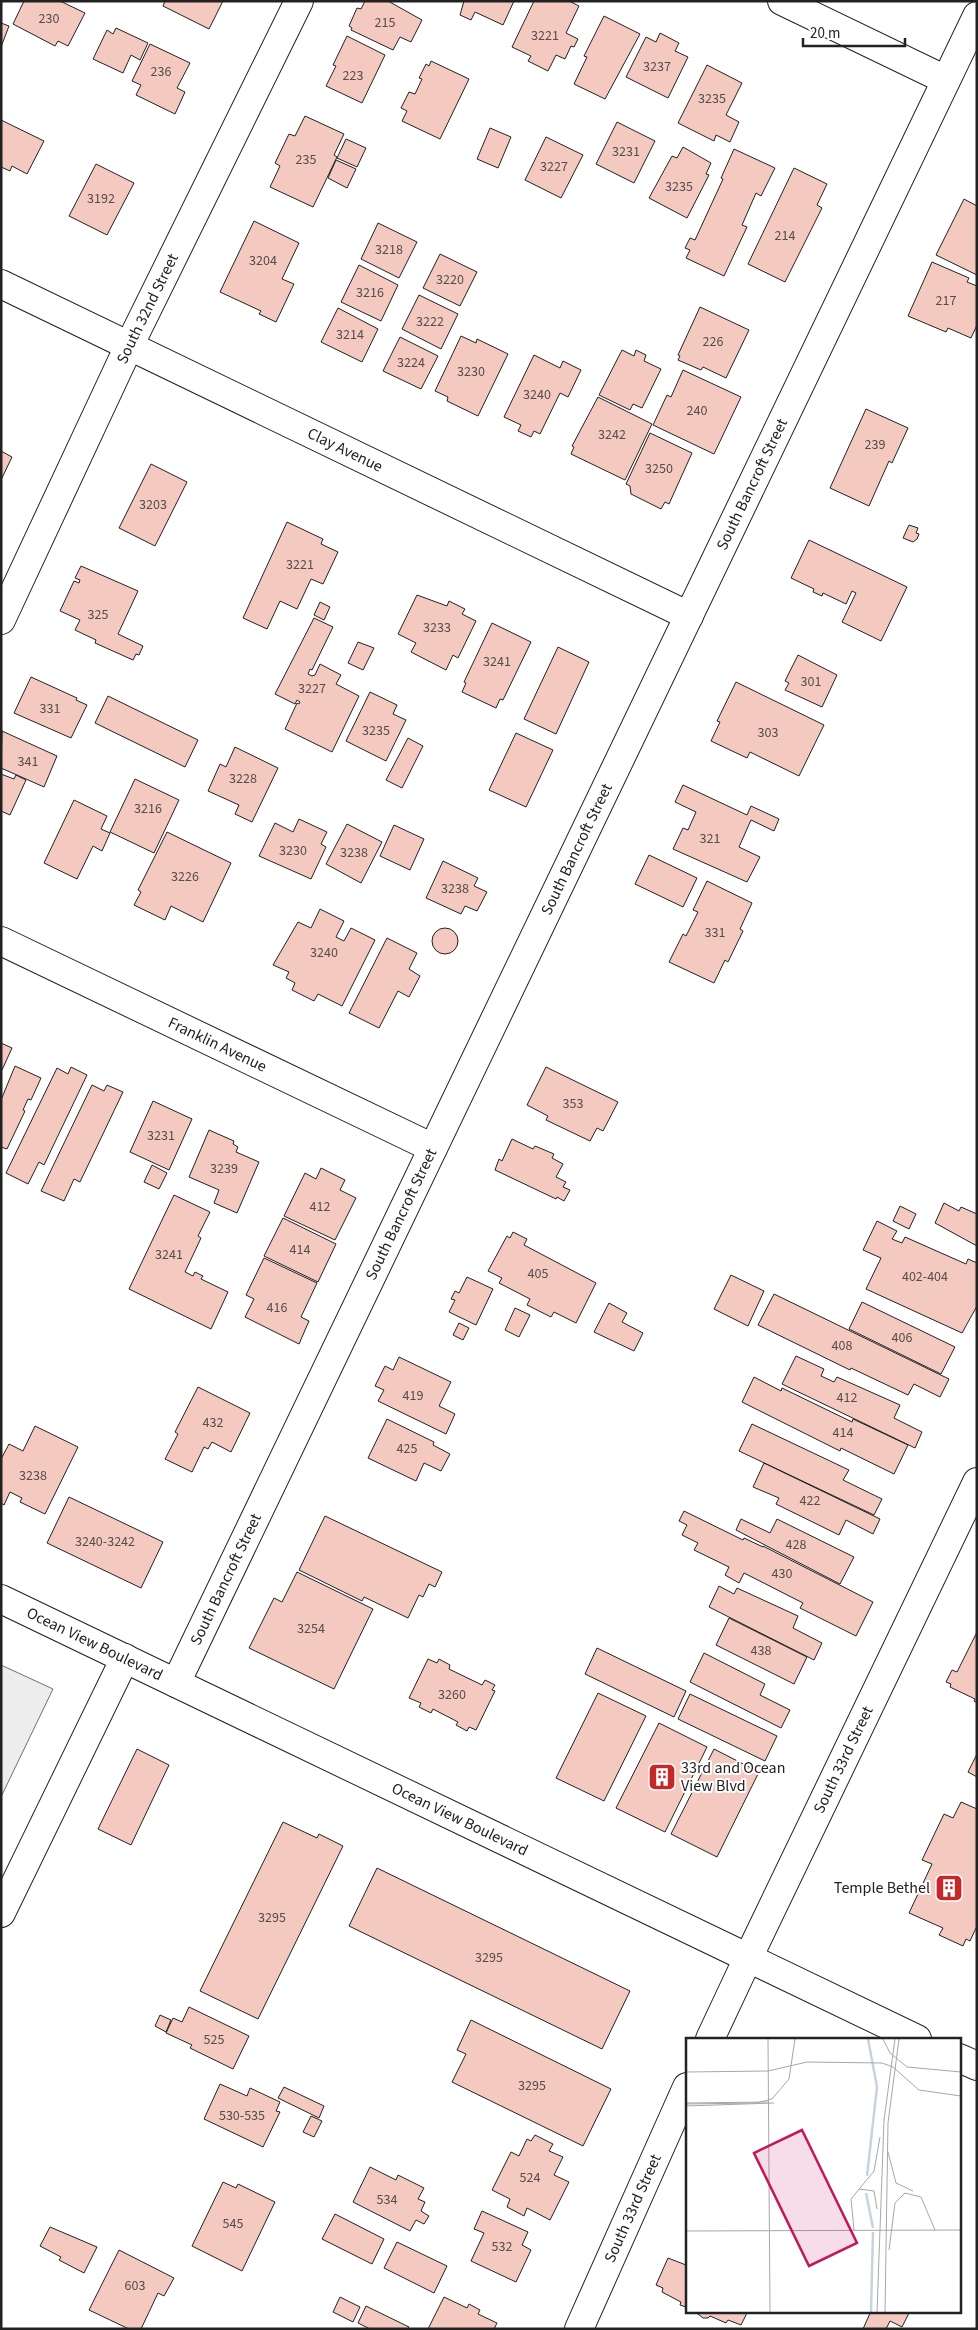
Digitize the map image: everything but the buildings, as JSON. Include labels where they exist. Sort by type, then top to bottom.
[{"type":"street","name":"South 32nd Street","points":[[1,620],[129,346],[299,1]]},
{"type":"street","points":[[782,1],[946,80]]},
{"type":"street","name":"South Bancroft Street","points":[[176,1683],[977,16]]},
{"type":"street","name":"Clay Avenue","points":[[1,284],[689,616]]},
{"type":"street","name":"Franklin Avenue","points":[[1,941],[433,1148]]},
{"type":"street","name":"South 33rd Street","points":[[710,2038],[977,1482]]},
{"type":"street","name":"Ocean View Boulevard","points":[[1,1599],[915,2038]]},
{"type":"street","points":[[1,1913],[125,1658]]},
{"type":"street","points":[[960,2058],[977,2066]]},
{"type":"street","name":"South 33rd Street","points":[[579,2329],[686,2089]]},
{"type":"shaded area","points":[[1,1665],[53,1689],[1,1797]]},
{"type":"place","name":"33rd and Ocean View Blvd","points":[[662,1777]]},
{"type":"place","name":"Temple Bethel","points":[[949,1888]]}]
